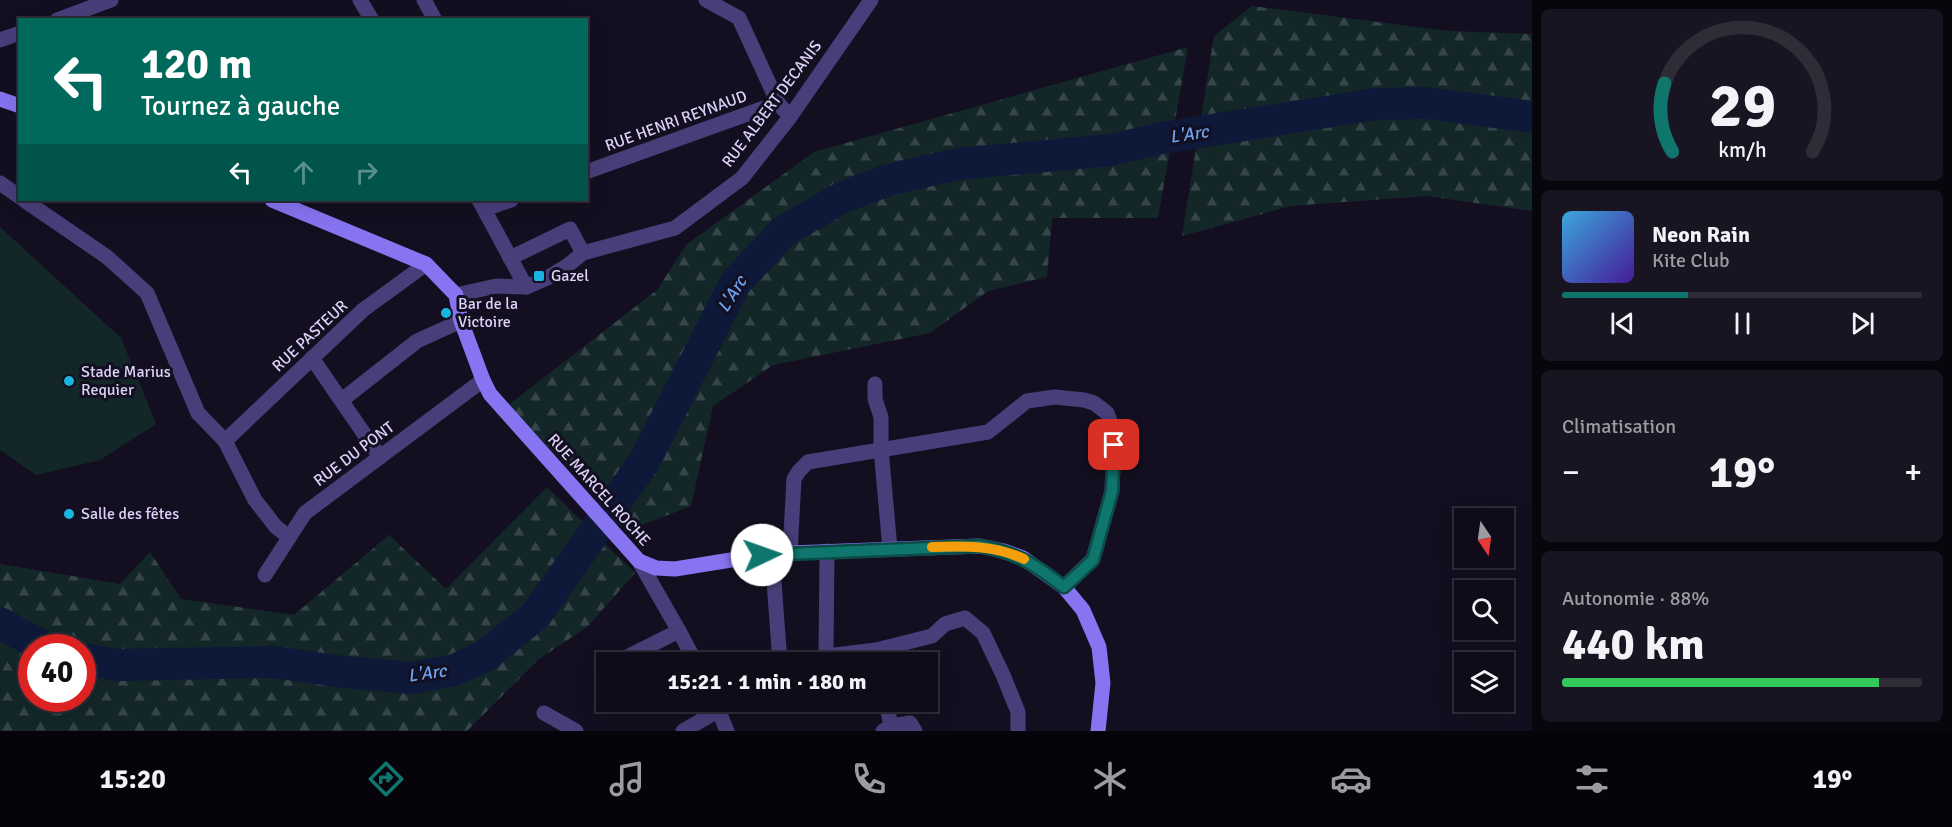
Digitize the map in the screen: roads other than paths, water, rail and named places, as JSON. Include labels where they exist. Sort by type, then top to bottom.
[{"type":"street","points":[[62,18],[111,0]]},
{"type":"street","points":[[360,0],[371,18]]},
{"type":"street","points":[[424,0],[434,18]]},
{"type":"street","points":[[706,0],[739,18],[778,103],[790,117]]},
{"type":"street","name":"RUE ALBERT DECANIS","points":[[526,286],[547,278],[583,253],[675,228],[742,178],[790,117],[871,0]]},
{"type":"street","points":[[0,40],[18,34]]},
{"type":"street","points":[[0,99],[18,105]]},
{"type":"street","name":"RUE HENRI REYNAUD","points":[[588,171],[778,103]]},
{"type":"street","points":[[0,183],[18,196]]},
{"type":"street","points":[[25,201],[107,257],[147,293],[198,413],[225,441],[255,500],[276,527],[289,537]]},
{"type":"street","points":[[274,201],[426,264],[456,295],[496,286],[526,286],[482,204],[504,201]]},
{"type":"street","points":[[510,258],[570,229],[583,253]]},
{"type":"street","name":"RUE PASTEUR","points":[[225,441],[363,310],[426,264]]},
{"type":"street","name":"RUE MARCEL ROCHE","points":[[456,295],[461,321],[490,394],[639,561],[690,652]]},
{"type":"street","points":[[342,400],[417,341],[461,321]]},
{"type":"street","points":[[312,357],[380,457]]},
{"type":"street","name":"RUE DU PONT","points":[[265,575],[305,513],[483,380]]},
{"type":"street","points":[[874,384],[875,399],[881,417],[881,450],[890,549]]},
{"type":"street","points":[[790,553],[794,479],[808,462],[988,432],[1027,401],[1055,397],[1084,400],[1107,412],[1112,426],[1114,445],[1112,491],[1093,560],[1064,587]]},
{"type":"street","points":[[639,561],[656,568],[675,570],[772,554],[980,546],[1023,558],[1064,587],[1083,610],[1099,647],[1103,683],[1098,731]]},
{"type":"street","points":[[826,551],[826,652]]},
{"type":"street","points":[[772,554],[779,652]]},
{"type":"street","points":[[890,652],[932,636],[945,624],[965,618],[983,633],[1003,675],[1018,712],[1018,731]]},
{"type":"street","points":[[637,652],[680,631]]},
{"type":"street","points":[[683,731],[710,712]]},
{"type":"street","points":[[723,712],[727,731]]},
{"type":"street","points":[[886,712],[887,729],[910,723],[915,731]]},
{"type":"street","points":[[544,713],[576,731]]},
{"type":"waterway","name":"L'Arc","points":[[96,661],[118,665],[273,662],[344,672],[412,678],[454,670],[485,656],[536,615],[644,462],[736,282],[784,231],[843,197],[888,180],[957,164],[1111,150],[1162,138],[1376,104],[1426,103],[1532,117]]},
{"type":"waterway","name":"L'Arc","points":[[0,623],[20,634]]},
{"type":"place","name":"Gazel","points":[[539,276]]},
{"type":"place","name":"Bar de la Victoire","points":[[446,313]]},
{"type":"place","name":"Stade Marius Requier","points":[[69,381]]},
{"type":"place","name":"Salle des fêtes","points":[[69,514]]}]
